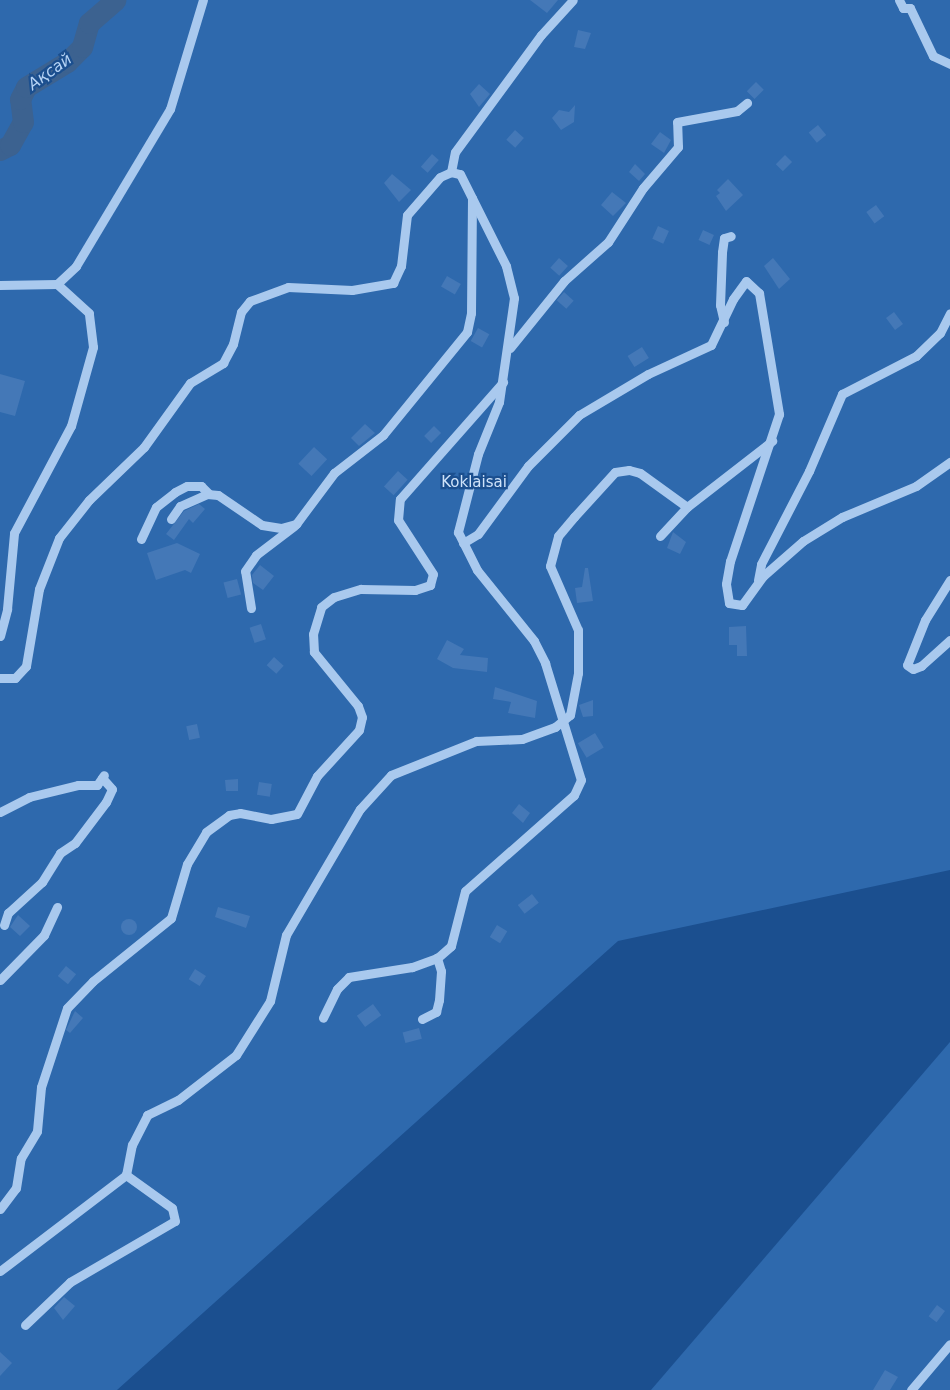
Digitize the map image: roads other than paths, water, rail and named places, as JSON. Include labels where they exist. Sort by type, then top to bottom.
[{"type":"street","points":[[0,285],[56,284],[76,266],[154,141],[183,77],[203,0]]},
{"type":"street","points":[[451,172],[455,152],[541,36],[573,0]]},
{"type":"street","points":[[900,0],[903,8],[910,8],[933,56],[950,64]]},
{"type":"street","points":[[509,348],[564,282],[608,242],[643,188],[678,147],[677,122],[737,111],[747,103]]},
{"type":"street","points":[[0,678],[15,678],[26,666],[39,589],[58,538],[89,500],[144,447],[190,383],[223,363],[233,344],[237,321],[250,301],[288,287],[352,290],[393,283],[401,266],[407,215],[440,177],[451,172],[460,174],[513,284],[509,348],[503,382],[458,523],[463,543],[477,570],[534,641],[545,663],[562,720],[578,763],[581,780],[574,795],[466,891],[451,946],[437,958],[412,967],[349,977],[337,989],[323,1018]]},
{"type":"street","points":[[251,608],[245,571],[256,556],[296,524],[334,473],[382,435],[467,332],[471,314],[472,198]]},
{"type":"street","points":[[724,322],[720,305],[722,252],[724,238],[731,236]]},
{"type":"street","points":[[463,543],[478,534],[528,466],[580,415],[648,374],[711,345],[739,290],[746,281],[752,284],[759,293],[779,400],[772,440],[730,561],[726,584],[729,603],[742,605],[758,583],[784,554],[803,541],[842,517],[916,486],[950,462]]},
{"type":"street","points":[[0,636],[7,609],[14,533],[70,426],[93,347],[89,313],[56,284]]},
{"type":"street","points":[[758,583],[761,564],[809,471],[842,394],[916,356],[940,333],[950,314]]},
{"type":"street","points":[[0,1209],[16,1188],[21,1158],[37,1131],[41,1087],[67,1008],[93,981],[171,918],[187,864],[206,832],[229,815],[240,813],[271,819],[296,814],[317,776],[359,730],[362,717],[358,706],[314,652],[313,634],[321,607],[334,596],[361,589],[415,590],[430,585],[433,574],[398,520],[400,499],[503,382]]},
{"type":"street","points":[[660,536],[687,507],[772,440]]},
{"type":"street","points":[[0,1271],[126,1175],[132,1145],[147,1115],[178,1100],[236,1055],[270,1001],[286,935],[360,809],[391,775],[476,741],[522,739],[570,715],[575,695],[578,630],[550,566],[558,536],[615,472],[640,473],[687,507]]},
{"type":"street","points":[[141,538],[156,507],[175,492],[187,486],[201,486],[209,494]]},
{"type":"street","points":[[171,519],[180,506],[209,494],[218,495],[262,524],[281,528],[296,524]]},
{"type":"street","points":[[950,580],[925,620],[907,665],[913,669],[921,666],[950,640]]},
{"type":"street","points":[[0,812],[29,797],[97,785],[103,776],[112,788],[106,802],[75,843],[60,853],[42,882],[8,914],[4,925]]},
{"type":"street","points":[[0,980],[44,935],[57,906]]},
{"type":"street","points":[[422,1019],[436,1012],[439,1000],[441,972],[437,958]]},
{"type":"street","points":[[25,1325],[70,1282],[175,1221],[172,1208],[126,1175]]},
{"type":"street","points":[[912,1390],[950,1344]]},
{"type":"waterway","name":"Ақсай","points":[[0,150],[10,145],[23,122],[20,99],[26,87],[67,62],[82,47],[89,23],[115,0]]},
{"type":"park label","name":"Koklaisai","points":[[474,483]]}]
